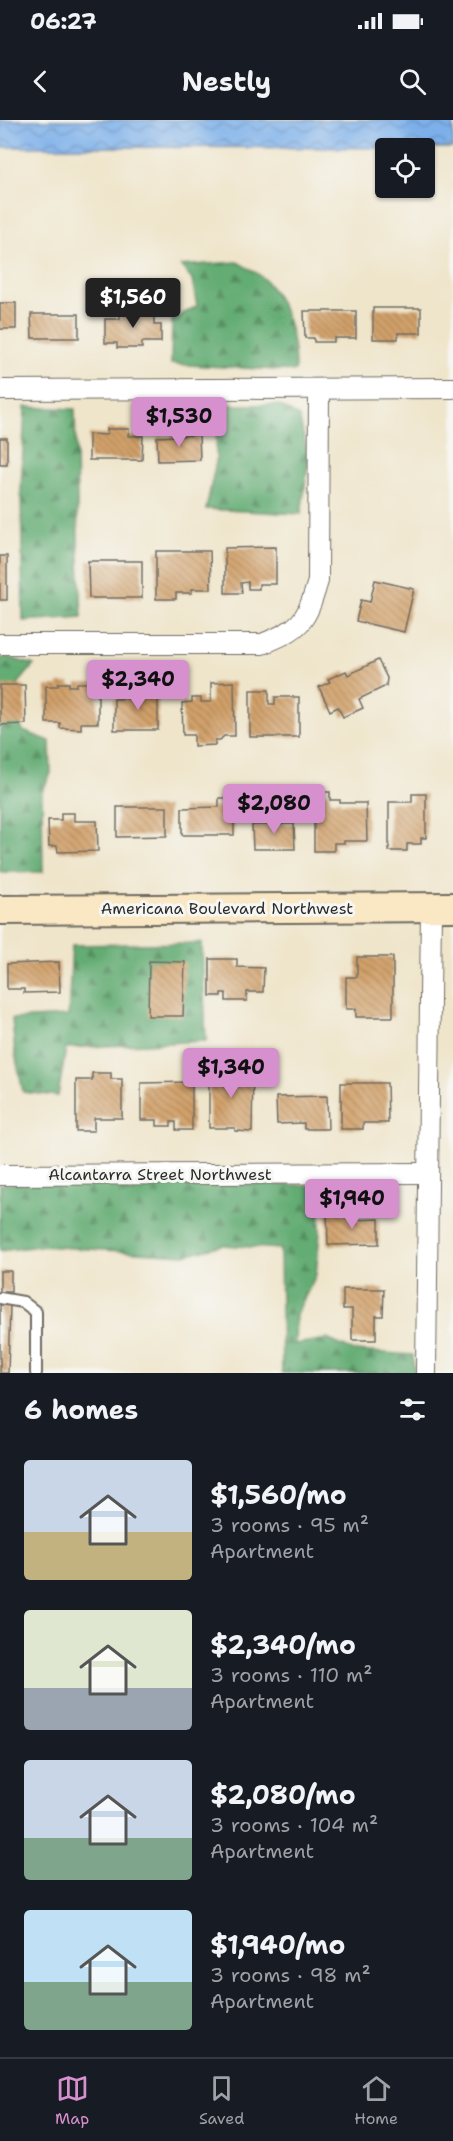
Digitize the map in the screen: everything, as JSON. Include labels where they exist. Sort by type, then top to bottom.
[{"type":"street","points":[[0,644],[262,644],[290,633],[309,612],[318,581],[319,388]]},
{"type":"street","points":[[0,390],[453,388]]},
{"type":"street","points":[[426,1373],[428,1173],[442,907]]},
{"type":"street","name":"Americana Boulevard Northwest","points":[[0,909],[442,907]]},
{"type":"street","name":"Alcantarra Street Northwest","points":[[0,1175],[428,1173]]},
{"type":"lane","points":[[0,1298],[24,1302],[36,1312],[36,1373]]},
{"type":"green space","points":[[237,262],[262,277],[279,300],[291,334],[295,371],[171,364],[172,320],[197,306],[192,280],[181,266]]},
{"type":"green space","points":[[217,405],[279,405],[299,417],[309,458],[301,514],[206,509],[216,462]]},
{"type":"green space","points":[[25,407],[75,409],[82,617],[23,621],[21,489]]},
{"type":"green space","points":[[7,657],[34,665],[8,696],[23,731],[50,741],[51,773],[42,792],[43,872],[0,872],[0,658]]},
{"type":"green space","points":[[202,943],[206,1041],[66,1048],[58,1096],[23,1092],[15,1053],[12,1019],[68,1016],[72,945]]},
{"type":"green space","points":[[0,1184],[319,1186],[320,1232],[316,1275],[296,1315],[295,1344],[327,1339],[354,1351],[413,1355],[414,1373],[282,1373],[280,1249],[222,1245],[185,1255],[40,1246],[0,1251]]},
{"type":"water","points":[[0,120],[453,120],[453,148],[435,148],[435,138],[375,138],[375,148],[0,147]]},
{"type":"building","points":[[0,303],[16,303],[16,329],[0,329]]},
{"type":"building","points":[[154,308],[154,325],[161,325],[161,342],[142,342],[142,348],[117,348],[117,343],[105,343],[105,319],[120,319],[120,309]]},
{"type":"building","points":[[373,308],[421,308],[421,333],[398,333],[398,339],[373,339]]},
{"type":"building","points":[[304,311],[356,311],[356,338],[334,338],[334,342],[314,342],[314,338],[305,338]]},
{"type":"building","points":[[31,314],[79,314],[79,338],[32,338]]},
{"type":"building","points":[[107,429],[129,429],[128,436],[143,436],[142,460],[89,460],[89,434],[107,435]]},
{"type":"building","points":[[199,435],[200,460],[158,461],[157,437]]},
{"type":"building","points":[[0,438],[7,438],[7,464],[0,464]]},
{"type":"building","points":[[276,547],[276,584],[259,584],[259,589],[248,589],[248,582],[241,583],[242,593],[225,593],[225,548]]},
{"type":"building","points":[[156,551],[210,551],[211,589],[192,589],[192,593],[176,593],[176,599],[156,599]]},
{"type":"building","points":[[0,556],[7,556],[7,600],[0,600]]},
{"type":"building","points":[[88,561],[142,561],[142,598],[89,598]]},
{"type":"building","points":[[375,580],[414,589],[404,632],[356,621],[361,600],[370,602]]},
{"type":"building","points":[[378,660],[387,678],[386,686],[359,699],[363,708],[343,717],[338,707],[330,711],[319,687],[330,682],[328,679],[346,671],[348,675]]},
{"type":"building","points":[[234,682],[235,736],[224,736],[220,740],[215,740],[215,745],[194,746],[194,735],[183,735],[182,703],[192,702],[192,698],[201,698],[201,702],[211,702],[211,683]]},
{"type":"building","points":[[58,683],[77,686],[77,683],[98,683],[98,723],[81,723],[81,729],[60,728],[60,723],[46,723],[46,686],[58,686]]},
{"type":"building","points":[[158,684],[158,730],[114,730],[114,699],[139,698],[139,685]]},
{"type":"building","points":[[0,685],[25,685],[26,724],[0,725]]},
{"type":"building","points":[[250,690],[269,690],[269,704],[275,704],[275,697],[299,697],[299,737],[250,737]]},
{"type":"building","points":[[314,792],[330,792],[330,800],[340,800],[340,803],[366,803],[367,841],[344,841],[344,843],[334,843],[334,851],[314,851]]},
{"type":"building","points":[[412,794],[426,794],[426,838],[421,838],[421,844],[407,844],[407,851],[389,851],[389,802],[412,802]]},
{"type":"building","points":[[219,798],[234,798],[234,835],[182,835],[182,808],[219,807]]},
{"type":"building","points":[[117,807],[167,807],[167,836],[117,837]]},
{"type":"building","points":[[61,813],[74,813],[74,821],[97,821],[98,851],[58,852],[57,846],[49,846],[48,820],[61,820]]},
{"type":"building","points":[[268,817],[282,817],[282,824],[294,824],[295,849],[253,849],[252,825],[268,825]]},
{"type":"building","points":[[357,957],[393,957],[393,1017],[356,1017],[356,1009],[346,1009],[346,977],[357,977]]},
{"type":"building","points":[[210,959],[237,959],[237,967],[264,968],[263,992],[247,992],[247,1001],[226,1001],[226,993],[221,993],[221,996],[210,996]]},
{"type":"building","points":[[149,961],[185,962],[183,1016],[148,1016]]},
{"type":"building","points":[[59,962],[60,992],[24,993],[24,989],[7,989],[7,964]]},
{"type":"building","points":[[209,1069],[253,1070],[252,1132],[235,1131],[235,1128],[209,1128]]},
{"type":"building","points":[[92,1073],[111,1073],[111,1079],[122,1079],[122,1118],[94,1118],[94,1131],[76,1131],[76,1080],[92,1080]]},
{"type":"building","points":[[192,1082],[192,1130],[176,1130],[176,1122],[171,1122],[171,1126],[157,1126],[157,1120],[141,1120],[141,1083]]},
{"type":"building","points":[[341,1083],[387,1083],[388,1123],[363,1123],[363,1129],[341,1129]]},
{"type":"building","points":[[327,1096],[328,1129],[304,1129],[304,1123],[277,1124],[276,1097]]},
{"type":"building","points":[[351,1212],[352,1220],[379,1219],[379,1244],[328,1245],[327,1213]]},
{"type":"building","points":[[0,1271],[11,1271],[11,1292],[0,1292]]},
{"type":"building","points":[[343,1289],[384,1289],[383,1316],[376,1316],[376,1340],[352,1340],[352,1309],[343,1309]]},
{"type":"building","points":[[0,1305],[10,1305],[8,1373],[0,1373]]}]
